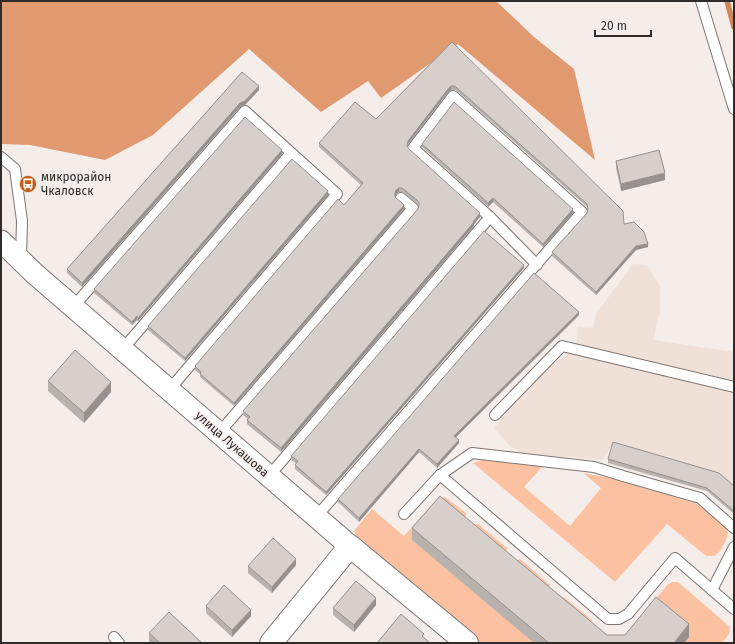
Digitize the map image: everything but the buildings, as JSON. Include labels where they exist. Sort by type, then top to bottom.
[{"type":"street","name":"улица Лукашова","points":[[1,241],[35,274],[122,350],[350,546],[467,643]]},
{"type":"street","points":[[271,643],[350,546]]},
{"type":"lane","points":[[701,1],[734,109]]},
{"type":"lane","points":[[316,517],[537,265],[582,212],[453,96],[413,148],[490,217],[537,265]]},
{"type":"lane","points":[[73,307],[245,111],[337,194],[169,390]]},
{"type":"lane","points":[[122,350],[291,153]]},
{"type":"lane","points":[[1,157],[15,169],[22,221],[21,260]]},
{"type":"lane","points":[[219,433],[413,208],[401,198]]},
{"type":"lane","points":[[269,476],[490,217]]},
{"type":"lane","points":[[495,415],[562,346],[734,387]]},
{"type":"lane","points":[[404,514],[440,475],[472,453],[594,467],[700,498],[734,528]]},
{"type":"lane","points":[[440,475],[608,619],[619,620],[628,614],[675,558],[734,609]]},
{"type":"lane","points":[[712,590],[734,547]]},
{"type":"shaded area","points":[[1,1],[496,1],[534,37],[574,69],[595,160],[458,44],[381,98],[368,81],[321,112],[249,49],[153,135],[105,160],[30,145],[1,144]]},
{"type":"shaded area","points":[[633,264],[647,265],[660,286],[660,310],[653,340],[734,352],[734,489],[613,446],[602,460],[521,453],[509,445],[494,428],[527,390],[554,363],[576,349],[578,327],[593,328],[596,314]]},
{"type":"shaded area","points":[[483,460],[542,467],[524,487],[570,526],[601,488],[583,473],[605,477],[695,503],[723,523],[728,534],[720,551],[714,556],[706,556],[667,524],[615,582],[473,463]]},
{"type":"shaded area","points":[[445,497],[466,513],[466,516],[459,524],[478,524],[507,548],[506,552],[514,562],[520,559],[550,585],[550,589],[558,597],[565,598],[592,620],[591,626],[611,639],[621,637],[647,620],[642,615],[668,584],[672,582],[678,582],[730,627],[729,634],[722,643],[480,643],[359,541],[354,531],[372,509],[404,536],[436,500]]},
{"type":"waterway","points":[[727,1],[734,27]]},
{"type":"place","name":"микрорайон Чкаловск","points":[[28,184]]}]
